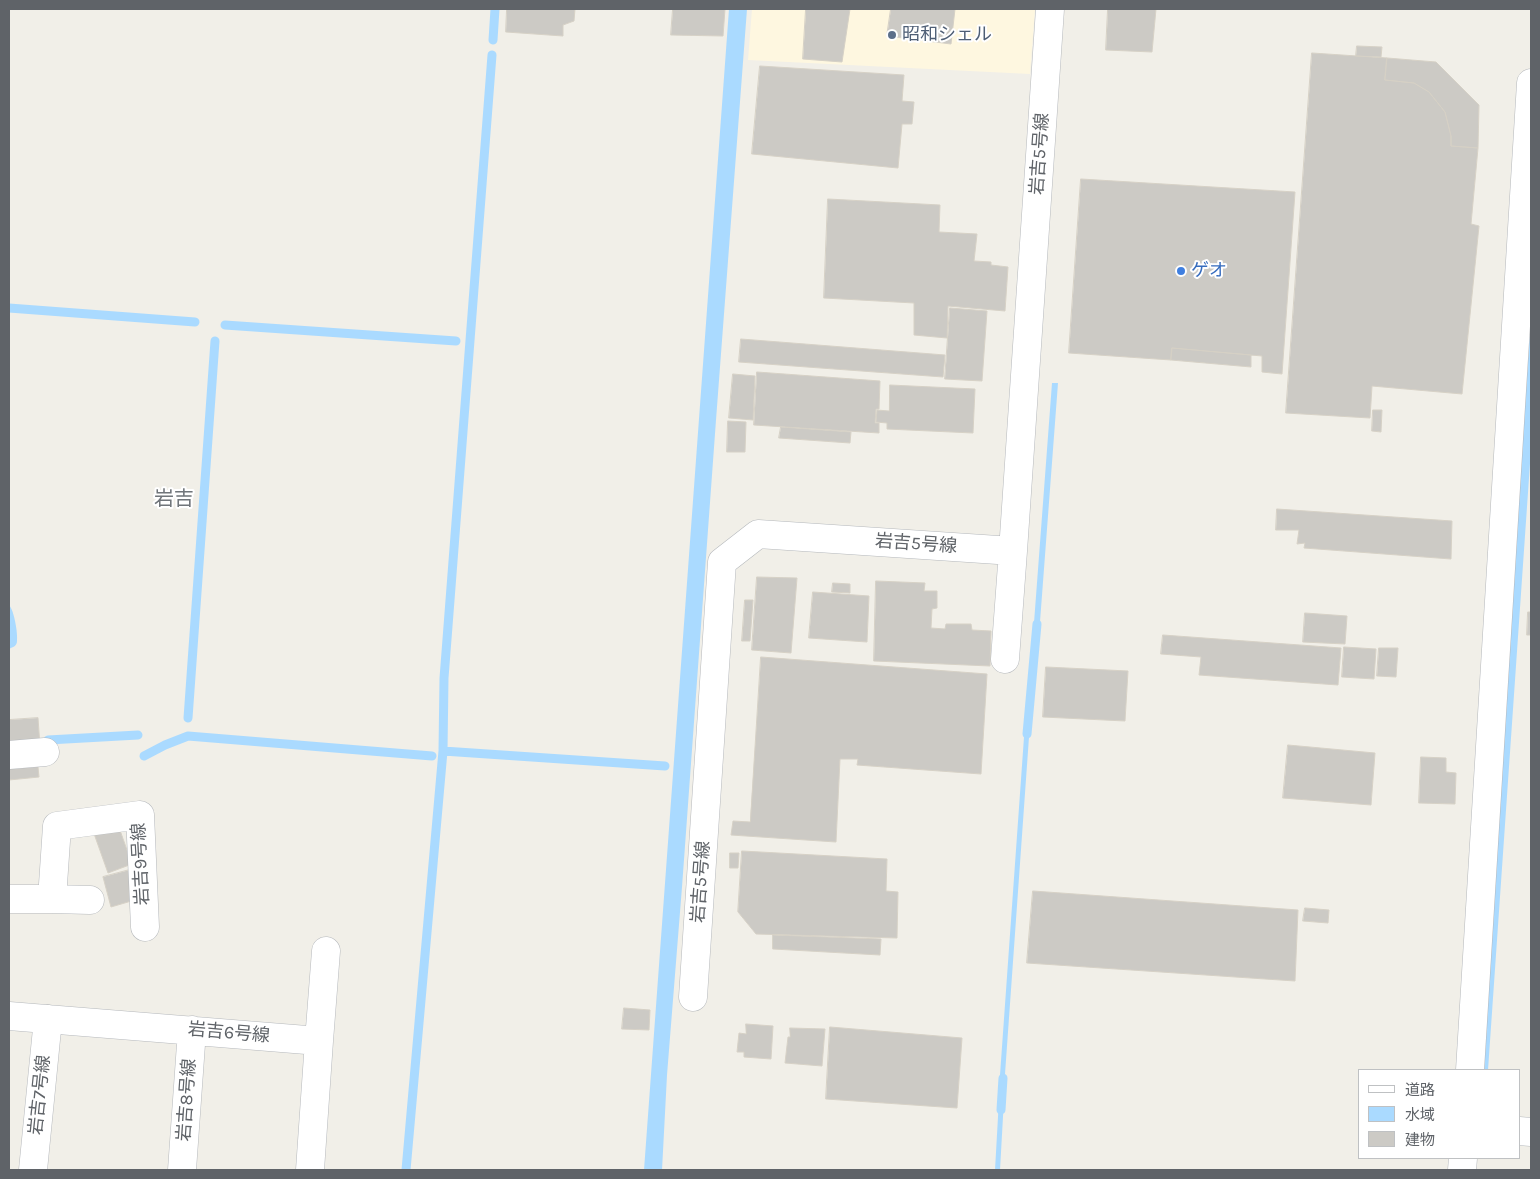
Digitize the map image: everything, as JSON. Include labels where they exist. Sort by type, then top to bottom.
[{"type":"street","name":"岩吉5号線","points":[[693,997],[722,562],[758,534],[1013,551],[1050,9]]},
{"type":"street","points":[[1470,1069],[1531,83]]},
{"type":"street","points":[[1005,659],[1013,551]]},
{"type":"street","points":[[9,755],[45,752]]},
{"type":"street","name":"岩吉9号線","points":[[52,899],[57,826],[140,815],[145,927]]},
{"type":"street","points":[[9,900],[90,900]]},
{"type":"street","points":[[310,1170],[326,951]]},
{"type":"street","name":"岩吉6号線","points":[[9,1016],[320,1040]]},
{"type":"street","name":"岩吉7号線","points":[[33,1170],[48,1019]]},
{"type":"street","name":"岩吉8号線","points":[[182,1170],[192,1030]]},
{"type":"shaded area","name":"昭和シェル","points":[[752,9],[1035,9],[1030,74],[748,60]]},
{"type":"water","points":[[729,9],[747,9],[667,1075],[662,1170],[644,1170]]},
{"type":"water","points":[[1531,315],[1531,449],[1488,1069],[1479,1069]]},
{"type":"water","points":[[1052,383],[1058,383],[1039,635],[1033,636]]},
{"type":"water","points":[[9,605],[14,616],[17,637],[16,644],[9,649]]},
{"type":"water","points":[[1025,723],[1030,723],[1004,1088],[999,1089]]},
{"type":"water","points":[[999,1099],[1004,1099],[1000,1170],[995,1170]]},
{"type":"building","points":[[507,9],[575,9],[574,21],[563,25],[563,36],[506,32]]},
{"type":"building","points":[[673,9],[725,9],[723,36],[671,35]]},
{"type":"building","points":[[806,9],[850,9],[842,62],[803,59]]},
{"type":"building","points":[[891,9],[955,9],[951,44],[887,36]]},
{"type":"building","points":[[1108,9],[1156,9],[1152,52],[1106,50]]},
{"type":"building","points":[[1357,46],[1382,47],[1381,57],[1356,56]]},
{"type":"building","points":[[1312,53],[1387,58],[1385,80],[1414,83],[1429,92],[1445,112],[1451,136],[1451,146],[1478,148],[1471,224],[1479,226],[1462,394],[1372,386],[1370,418],[1286,413]]},
{"type":"building","points":[[1387,58],[1436,62],[1479,105],[1478,148],[1451,146],[1451,136],[1445,112],[1429,92],[1414,83],[1385,80]]},
{"type":"building","points":[[760,66],[904,75],[902,101],[914,102],[912,124],[902,124],[898,168],[752,154]]},
{"type":"building","points":[[1081,179],[1295,192],[1282,374],[1262,372],[1262,356],[1172,348],[1171,360],[1069,353]]},
{"type":"building","points":[[828,199],[940,205],[939,232],[977,234],[974,261],[991,262],[991,265],[1008,267],[1005,311],[948,306],[947,338],[914,335],[914,303],[824,298]]},
{"type":"building","points":[[950,308],[987,311],[982,381],[945,379]]},
{"type":"building","points":[[741,339],[945,355],[943,377],[739,362]]},
{"type":"building","points":[[1172,348],[1251,355],[1251,367],[1171,360]]},
{"type":"building","points":[[757,372],[880,381],[879,409],[876,409],[875,423],[879,423],[879,433],[754,425]]},
{"type":"building","points":[[733,374],[755,376],[753,420],[729,418]]},
{"type":"building","points":[[890,385],[975,389],[973,433],[887,429],[887,423],[876,422],[877,410],[889,411]]},
{"type":"building","points":[[1373,410],[1382,410],[1381,432],[1372,431]]},
{"type":"building","points":[[728,421],[746,422],[745,452],[727,452]]},
{"type":"building","points":[[781,427],[851,432],[850,443],[779,438]]},
{"type":"building","points":[[1277,509],[1452,521],[1451,559],[1304,548],[1305,543],[1297,544],[1299,530],[1276,530]]},
{"type":"building","points":[[757,577],[797,578],[791,653],[752,650]]},
{"type":"building","points":[[876,581],[925,583],[924,591],[937,591],[937,608],[932,609],[931,628],[945,629],[946,624],[971,624],[972,630],[991,631],[990,666],[874,661]]},
{"type":"building","points":[[833,583],[850,584],[850,593],[832,592]]},
{"type":"building","points":[[813,592],[869,596],[867,642],[809,638]]},
{"type":"building","points":[[745,600],[753,600],[750,641],[742,641]]},
{"type":"building","points":[[1528,612],[1531,612],[1531,635],[1527,635]]},
{"type":"building","points":[[1305,613],[1347,616],[1345,644],[1303,642]]},
{"type":"building","points":[[1163,635],[1341,648],[1338,685],[1199,675],[1201,657],[1161,654]]},
{"type":"building","points":[[1344,647],[1376,649],[1374,679],[1342,677]]},
{"type":"building","points":[[1379,648],[1398,648],[1396,677],[1377,676]]},
{"type":"building","points":[[761,657],[987,674],[981,774],[857,765],[858,759],[840,759],[836,842],[731,835],[733,821],[750,822]]},
{"type":"building","points":[[1046,667],[1128,671],[1125,721],[1043,717]]},
{"type":"building","points":[[38,718],[40,746],[9,748],[9,720]]},
{"type":"building","points":[[1288,745],[1375,753],[1371,805],[1283,798]]},
{"type":"building","points":[[1421,757],[1446,758],[1446,772],[1456,773],[1455,804],[1419,803]]},
{"type":"building","points":[[38,767],[39,777],[9,780],[9,769]]},
{"type":"building","points":[[116,819],[132,864],[108,873],[92,828]]},
{"type":"building","points":[[742,851],[887,859],[886,891],[898,892],[897,938],[756,934],[738,912]]},
{"type":"building","points":[[730,853],[739,853],[738,868],[730,868]]},
{"type":"building","points":[[137,868],[145,897],[111,907],[103,877]]},
{"type":"building","points":[[1033,891],[1298,910],[1295,981],[1027,963]]},
{"type":"building","points":[[1305,908],[1329,910],[1328,923],[1303,921]]},
{"type":"building","points":[[773,935],[881,939],[880,955],[773,949]]},
{"type":"building","points":[[624,1008],[650,1010],[649,1030],[622,1029]]},
{"type":"building","points":[[746,1024],[773,1026],[771,1059],[744,1057],[744,1052],[737,1052],[739,1033],[746,1034]]},
{"type":"building","points":[[830,1027],[962,1038],[957,1108],[826,1099]]},
{"type":"building","points":[[790,1028],[825,1029],[822,1066],[785,1063]]},
{"type":"waterway","points":[[493,40],[495,9]]},
{"type":"waterway","points":[[406,1170],[443,751],[444,678],[492,55]]},
{"type":"waterway","points":[[9,308],[195,322]]},
{"type":"waterway","points":[[225,325],[456,341]]},
{"type":"waterway","points":[[188,718],[215,341]]},
{"type":"waterway","points":[[1027,734],[1037,624]]},
{"type":"waterway","points":[[48,740],[138,735]]},
{"type":"waterway","points":[[144,756],[188,736],[432,756]]},
{"type":"waterway","points":[[443,751],[665,766]]},
{"type":"waterway","points":[[1001,1110],[1003,1078]]},
{"type":"place","name":"昭和シェル","points":[[892,35]]},
{"type":"place","name":"ゲオ","points":[[1181,271]]},
{"type":"district","name":"岩吉","points":[[174,499]]}]
